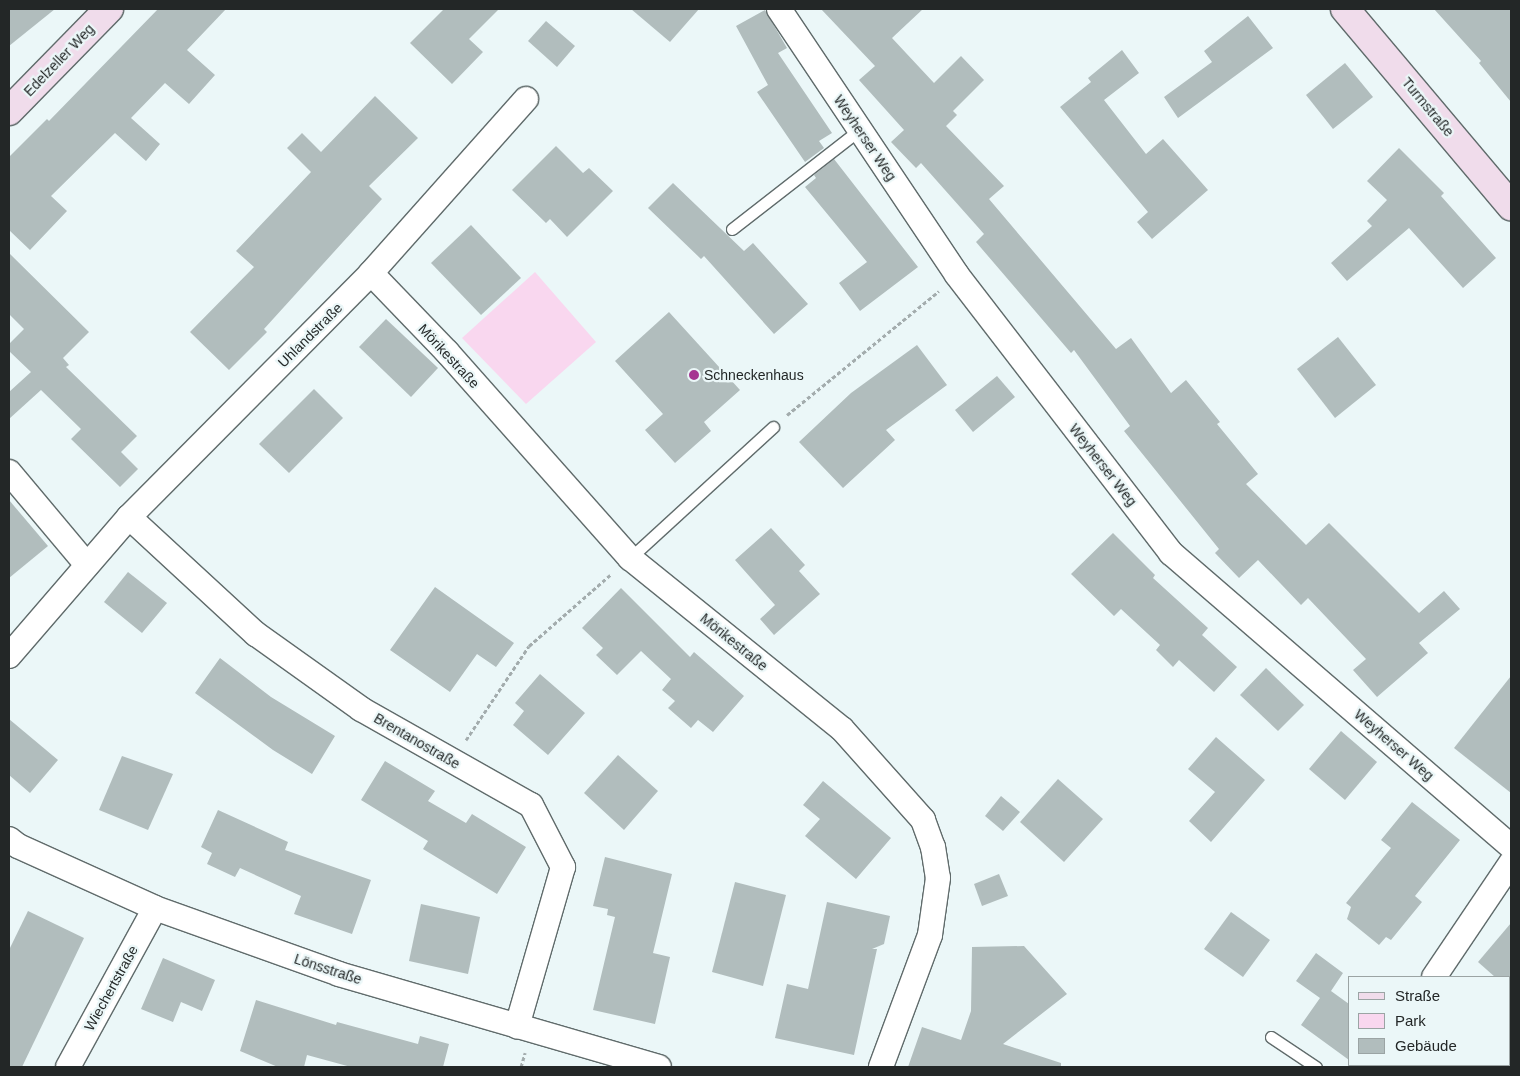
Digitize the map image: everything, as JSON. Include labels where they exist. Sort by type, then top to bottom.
[{"type":"main road","name":"Turmstraße","points":[[1345,9],[1511,206]]},
{"type":"main road","name":"Edelzeller Weg","points":[[9,111],[103,11]]},
{"type":"street","name":"Weyherser Weg","points":[[778,9],[957,275],[1171,553],[1511,846]]},
{"type":"street","name":"Uhlandstraße","points":[[9,656],[129,517],[371,273],[526,99]]},
{"type":"street","name":"Mörikestraße","points":[[371,273],[630,558],[842,729],[923,820],[933,846],[938,878],[930,935],[881,1067]]},
{"type":"street","points":[[9,472],[87,565]]},
{"type":"street","name":"Brentanostraße","points":[[129,517],[256,634],[362,710],[531,805],[563,867],[517,1026]]},
{"type":"street","name":"Lönsstraße","points":[[9,839],[18,846],[155,908],[339,974],[659,1067]]},
{"type":"street","points":[[1435,976],[1511,863]]},
{"type":"street","name":"Wiechertstraße","points":[[68,1067],[155,908]]},
{"type":"lane","points":[[732,229],[859,130]]},
{"type":"lane","points":[[630,558],[773,427]]},
{"type":"lane","points":[[1272,1037],[1316,1067]]},
{"type":"path","points":[[773,427],[957,275]]},
{"type":"path","points":[[452,761],[529,646],[630,558]]},
{"type":"green space","points":[[535,272],[596,342],[526,404],[462,338]]},
{"type":"building","points":[[9,9],[55,9],[9,46]]},
{"type":"building","points":[[158,9],[226,9],[187,50],[215,75],[189,104],[165,83],[131,118],[160,144],[146,161],[115,133],[51,196],[67,211],[30,250],[9,230],[9,157],[47,119],[49,121]]},
{"type":"building","points":[[444,9],[499,9],[469,39],[483,52],[452,84],[410,43]]},
{"type":"building","points":[[631,9],[699,9],[670,42]]},
{"type":"building","points":[[821,9],[923,9],[892,38],[934,83],[961,56],[984,80],[953,111],[957,115],[946,126],[1004,186],[989,199],[1116,349],[1131,338],[1171,393],[1186,380],[1220,422],[1217,424],[1258,474],[1246,484],[1306,545],[1329,523],[1419,613],[1444,591],[1460,609],[1419,643],[1428,653],[1377,697],[1353,670],[1366,659],[1308,598],[1301,605],[1258,560],[1239,578],[1215,553],[1219,549],[1124,431],[1130,426],[1074,350],[1071,353],[976,242],[984,234],[921,163],[916,168],[891,142],[904,130],[859,80],[875,66]]},
{"type":"building","points":[[1434,9],[1511,9],[1511,102],[1479,63],[1481,61]]},
{"type":"building","points":[[765,10],[787,48],[778,53],[832,133],[819,141],[824,148],[805,162],[757,92],[768,85],[736,26]]},
{"type":"building","points":[[1248,16],[1273,48],[1178,118],[1164,97],[1212,62],[1204,51]]},
{"type":"building","points":[[546,21],[575,46],[557,67],[528,41]]},
{"type":"building","points":[[1122,50],[1139,73],[1104,100],[1146,154],[1163,139],[1208,190],[1152,239],[1137,222],[1148,212],[1060,107],[1091,82],[1088,78]]},
{"type":"building","points":[[1345,63],[1373,97],[1333,129],[1306,95]]},
{"type":"building","points":[[375,96],[418,138],[369,186],[382,199],[264,329],[267,332],[229,370],[190,332],[254,267],[236,251],[311,172],[287,148],[302,133],[321,152]]},
{"type":"building","points":[[556,146],[583,173],[589,168],[613,191],[567,237],[550,219],[546,223],[512,190]]},
{"type":"building","points":[[1399,148],[1444,193],[1441,196],[1496,258],[1463,288],[1409,228],[1347,281],[1331,263],[1372,226],[1367,221],[1387,200],[1367,181]]},
{"type":"building","points":[[834,159],[918,267],[860,311],[839,283],[867,262],[805,187],[816,178],[814,175]]},
{"type":"building","points":[[673,183],[744,251],[753,243],[808,304],[774,334],[704,256],[701,259],[648,208]]},
{"type":"building","points":[[471,225],[521,278],[481,315],[431,263]]},
{"type":"building","points":[[9,253],[89,332],[63,358],[69,365],[66,367],[137,436],[121,452],[138,469],[120,487],[71,439],[81,429],[41,390],[9,419],[9,392],[31,372],[9,351],[9,344],[24,329],[9,314]]},
{"type":"building","points":[[669,312],[740,390],[704,422],[711,431],[675,463],[645,430],[663,414],[615,361]]},
{"type":"building","points":[[386,319],[438,368],[411,397],[359,347]]},
{"type":"building","points":[[1338,337],[1376,385],[1335,418],[1297,369]]},
{"type":"building","points":[[917,345],[947,385],[886,430],[895,440],[843,488],[799,442],[851,393]]},
{"type":"building","points":[[997,376],[1015,397],[973,432],[955,410]]},
{"type":"building","points":[[314,389],[343,418],[289,473],[259,444]]},
{"type":"building","points":[[9,500],[48,546],[9,578]]},
{"type":"building","points":[[771,528],[805,565],[799,571],[820,594],[774,635],[760,619],[775,605],[735,560]]},
{"type":"building","points":[[1113,533],[1155,575],[1153,578],[1208,628],[1202,635],[1237,667],[1214,692],[1179,660],[1173,667],[1156,650],[1160,645],[1121,609],[1114,616],[1071,574]]},
{"type":"building","points":[[128,572],[167,603],[142,633],[104,602]]},
{"type":"building","points":[[435,587],[514,643],[496,667],[477,654],[450,692],[390,650]]},
{"type":"building","points":[[621,588],[690,657],[694,652],[744,696],[713,732],[698,720],[691,728],[668,708],[675,701],[662,690],[671,679],[641,651],[617,675],[596,655],[603,648],[582,628]]},
{"type":"building","points":[[220,658],[271,697],[335,736],[312,774],[273,750],[195,693]]},
{"type":"building","points":[[1266,668],[1304,705],[1278,731],[1240,695]]},
{"type":"building","points":[[540,674],[585,713],[548,755],[513,725],[524,711],[515,703]]},
{"type":"building","points":[[1511,676],[1511,793],[1454,748]]},
{"type":"building","points":[[9,719],[58,760],[30,793],[9,775]]},
{"type":"building","points":[[1341,731],[1377,762],[1345,800],[1309,769]]},
{"type":"building","points":[[1216,737],[1265,780],[1211,842],[1189,821],[1215,792],[1188,769]]},
{"type":"building","points":[[618,755],[658,791],[624,830],[584,793]]},
{"type":"building","points":[[122,756],[173,774],[148,830],[99,810]]},
{"type":"building","points":[[385,761],[435,791],[428,801],[466,823],[472,814],[526,847],[497,894],[423,849],[428,841],[361,800]]},
{"type":"building","points":[[1058,779],[1103,819],[1064,862],[1020,822]]},
{"type":"building","points":[[823,781],[891,838],[856,879],[805,836],[820,819],[803,805]]},
{"type":"building","points":[[1001,796],[1020,812],[1003,831],[985,816]]},
{"type":"building","points":[[1412,802],[1460,840],[1415,896],[1422,902],[1391,940],[1386,937],[1379,945],[1347,919],[1351,907],[1346,903],[1391,848],[1381,840]]},
{"type":"building","points":[[218,810],[288,842],[285,850],[371,880],[352,934],[294,914],[301,896],[240,868],[235,877],[207,864],[212,853],[201,847]]},
{"type":"building","points":[[605,857],[672,874],[653,953],[670,957],[655,1024],[593,1010],[615,917],[607,915],[608,909],[593,906]]},
{"type":"building","points":[[999,874],[1008,896],[982,906],[974,884]]},
{"type":"building","points":[[735,882],[786,895],[763,986],[712,972]]},
{"type":"building","points":[[827,902],[890,916],[884,944],[872,949],[877,949],[854,1055],[775,1038],[787,984],[808,989]]},
{"type":"building","points":[[421,904],[480,917],[468,974],[409,961]]},
{"type":"building","points":[[28,911],[84,938],[22,1067],[9,1067],[9,950]]},
{"type":"building","points":[[1231,912],[1270,940],[1243,977],[1204,949]]},
{"type":"building","points":[[1511,923],[1511,977],[1494,976],[1478,962]]},
{"type":"building","points":[[1024,946],[1067,994],[1003,1044],[1061,1063],[1061,1067],[908,1067],[922,1027],[961,1040],[971,1011],[972,947]]},
{"type":"building","points":[[1316,953],[1343,973],[1331,991],[1348,1003],[1348,1059],[1301,1025],[1320,998],[1296,981]]},
{"type":"building","points":[[163,958],[215,980],[202,1011],[181,1002],[173,1022],[141,1009]]},
{"type":"building","points":[[256,1000],[336,1025],[337,1022],[418,1044],[420,1036],[449,1044],[443,1067],[351,1067],[307,1055],[304,1067],[278,1067],[240,1051]]},
{"type":"place","name":"Schneckenhaus","points":[[694,375]]}]
